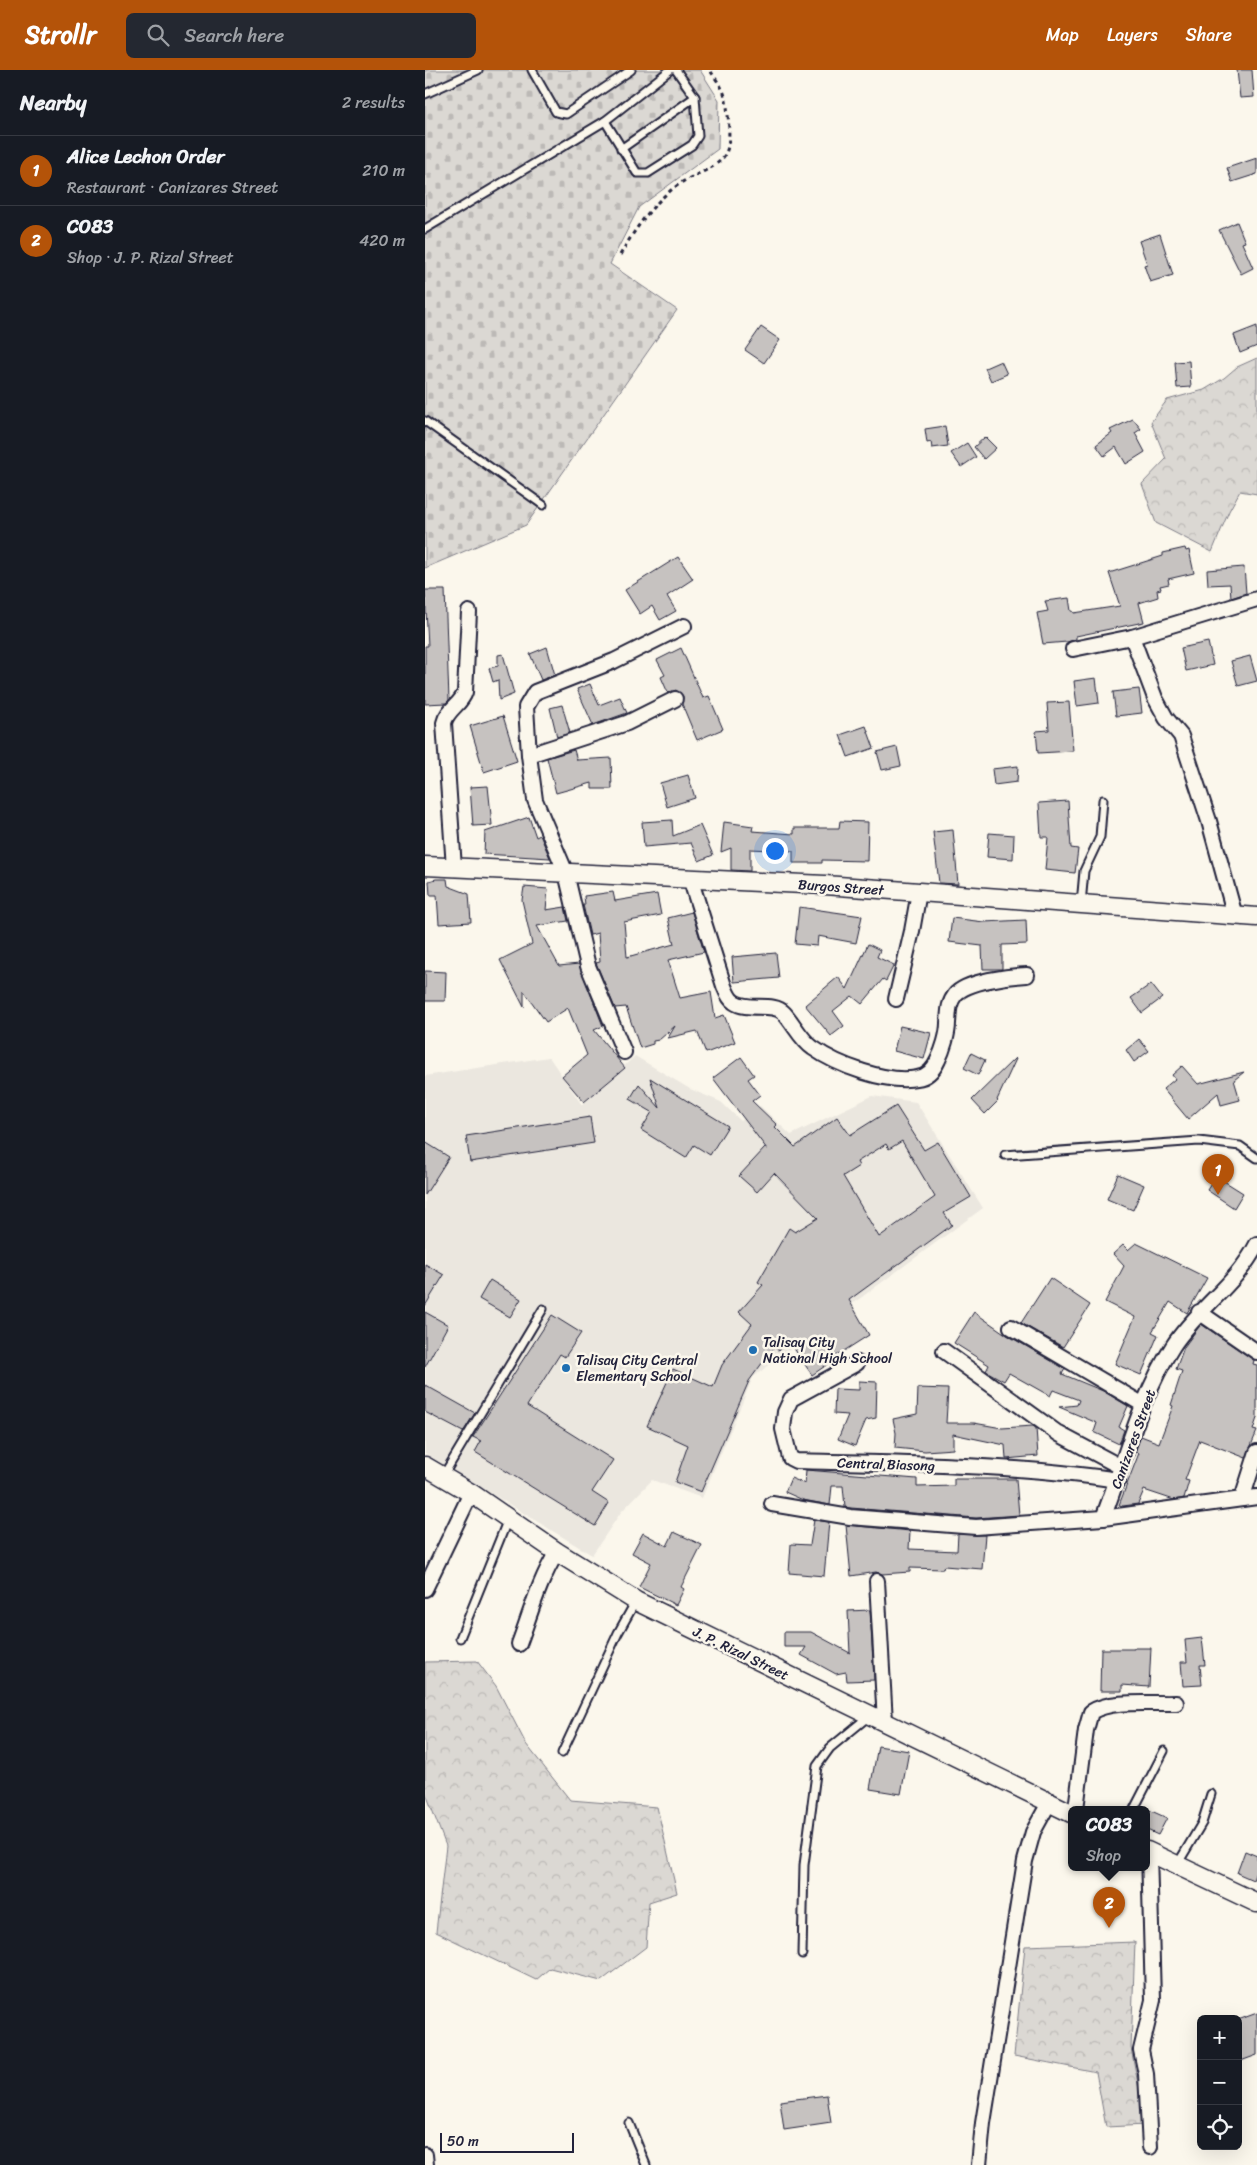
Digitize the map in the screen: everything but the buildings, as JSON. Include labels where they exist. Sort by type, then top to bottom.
[{"type":"street","points":[[1073,648],[1132,637],[1257,599]]},
{"type":"street","points":[[455,868],[444,723],[449,712],[460,702],[465,692],[469,612]]},
{"type":"street","points":[[624,1052],[588,966],[566,872],[535,800],[529,755],[526,708],[535,692],[614,661],[684,626]]},
{"type":"street","points":[[1132,637],[1155,698],[1166,718],[1181,736],[1209,821],[1235,916]]},
{"type":"street","points":[[529,755],[627,723],[675,699]]},
{"type":"street","name":"Burgos Street","points":[[425,866],[690,878],[919,892],[1257,917]]},
{"type":"street","points":[[690,878],[721,977],[733,1002],[745,1007],[773,1008],[782,1011],[811,1047],[842,1065],[866,1072],[900,1079],[918,1078],[931,1072],[939,1059],[949,1025],[949,1006],[956,993],[967,987],[994,979],[1027,975]]},
{"type":"street","points":[[896,999],[913,931],[919,892]]},
{"type":"street","name":"Canizares Street","points":[[1103,1518],[1143,1404],[1173,1346],[1199,1312],[1222,1291],[1257,1244]]},
{"type":"street","points":[[1199,1312],[1257,1352]]},
{"type":"street","points":[[1011,1327],[1143,1404]]},
{"type":"street","points":[[944,1351],[1059,1434],[1119,1473]]},
{"type":"street","name":"Central Biasong","points":[[857,1363],[791,1399],[785,1412],[783,1429],[790,1458],[796,1461],[993,1467],[1069,1473],[1119,1473]]},
{"type":"street","points":[[1241,1499],[1257,1452]]},
{"type":"street","name":"J. P. Rizal Street","points":[[425,1466],[636,1601],[1068,1810]]},
{"type":"street","points":[[425,1589],[471,1494]]},
{"type":"street","points":[[772,1504],[850,1517],[976,1526],[1103,1518],[1257,1497]]},
{"type":"street","points":[[519,1644],[534,1597],[546,1570],[557,1552]]},
{"type":"street","points":[[877,1581],[877,1719]]},
{"type":"street","points":[[1076,1806],[1086,1730],[1091,1712],[1100,1706],[1111,1704],[1176,1703]]},
{"type":"street","points":[[979,2165],[983,2123],[1025,1861],[1033,1832],[1050,1801]]},
{"type":"street","points":[[1150,1852],[1257,1903]]},
{"type":"street","points":[[1148,1871],[1153,2000],[1141,2050],[1145,2074],[1150,2147]]},
{"type":"street","points":[[425,2155],[425,2165]]},
{"type":"lane","points":[[425,94],[478,70]]},
{"type":"lane","points":[[532,70],[556,112],[566,114],[631,70]]},
{"type":"lane","points":[[425,229],[605,121],[670,70]]},
{"type":"lane","points":[[605,121],[621,150],[637,173],[647,173],[692,144],[699,136],[695,97],[676,70]]},
{"type":"lane","points":[[621,150],[695,97]]},
{"type":"lane","points":[[425,421],[543,505]]},
{"type":"lane","points":[[1081,904],[1084,871],[1100,837],[1103,800]]},
{"type":"lane","points":[[1005,1155],[1199,1141],[1239,1146],[1257,1158]]},
{"type":"lane","points":[[442,1476],[543,1309]]},
{"type":"lane","points":[[460,1638],[508,1519]]},
{"type":"lane","points":[[562,1753],[618,1633],[636,1601]]},
{"type":"lane","points":[[802,1954],[804,1865],[817,1766],[830,1748],[877,1719]]},
{"type":"lane","points":[[1136,1806],[1164,1751]]},
{"type":"lane","points":[[1177,1865],[1202,1823],[1211,1794]]},
{"type":"lane","points":[[629,2123],[647,2165]]},
{"type":"path","points":[[620,255],[639,222],[654,206],[683,181],[717,163],[727,151],[728,128],[724,94],[710,70]]},
{"type":"shaded area","name":"Talisay City Central Elementary School","points":[[635,1056],[690,1089],[721,1102],[741,1121],[760,1106],[791,1135],[872,1096],[916,1102],[983,1208],[753,1377],[702,1498],[652,1480],[621,1512],[592,1555],[425,1453],[425,1076],[549,1057],[582,1105]]},
{"type":"green space","points":[[425,70],[700,70],[719,100],[718,149],[639,207],[610,264],[677,310],[526,525],[425,568]]},
{"type":"green space","points":[[1257,358],[1257,494],[1240,491],[1229,511],[1212,552],[1156,523],[1142,484],[1166,459],[1151,422],[1167,400],[1204,390],[1224,378],[1237,367]]},
{"type":"green space","points":[[477,1661],[496,1686],[526,1744],[570,1800],[657,1807],[677,1893],[649,1902],[646,1947],[601,1981],[550,1968],[536,1980],[436,1932],[446,1846],[425,1791],[425,1662]]},
{"type":"green space","points":[[1135,1942],[1131,2048],[1146,2125],[1106,2127],[1096,2072],[1014,2056],[1025,1946]]},
{"type":"place","name":"Alice Lechon Order","points":[[1218,1195]]},
{"type":"place","name":"Talisay City National High School","points":[[753,1350]]},
{"type":"place","name":"Talisay City Central Elementary School","points":[[566,1368]]},
{"type":"place","name":"CO83","points":[[1109,1928]]}]
